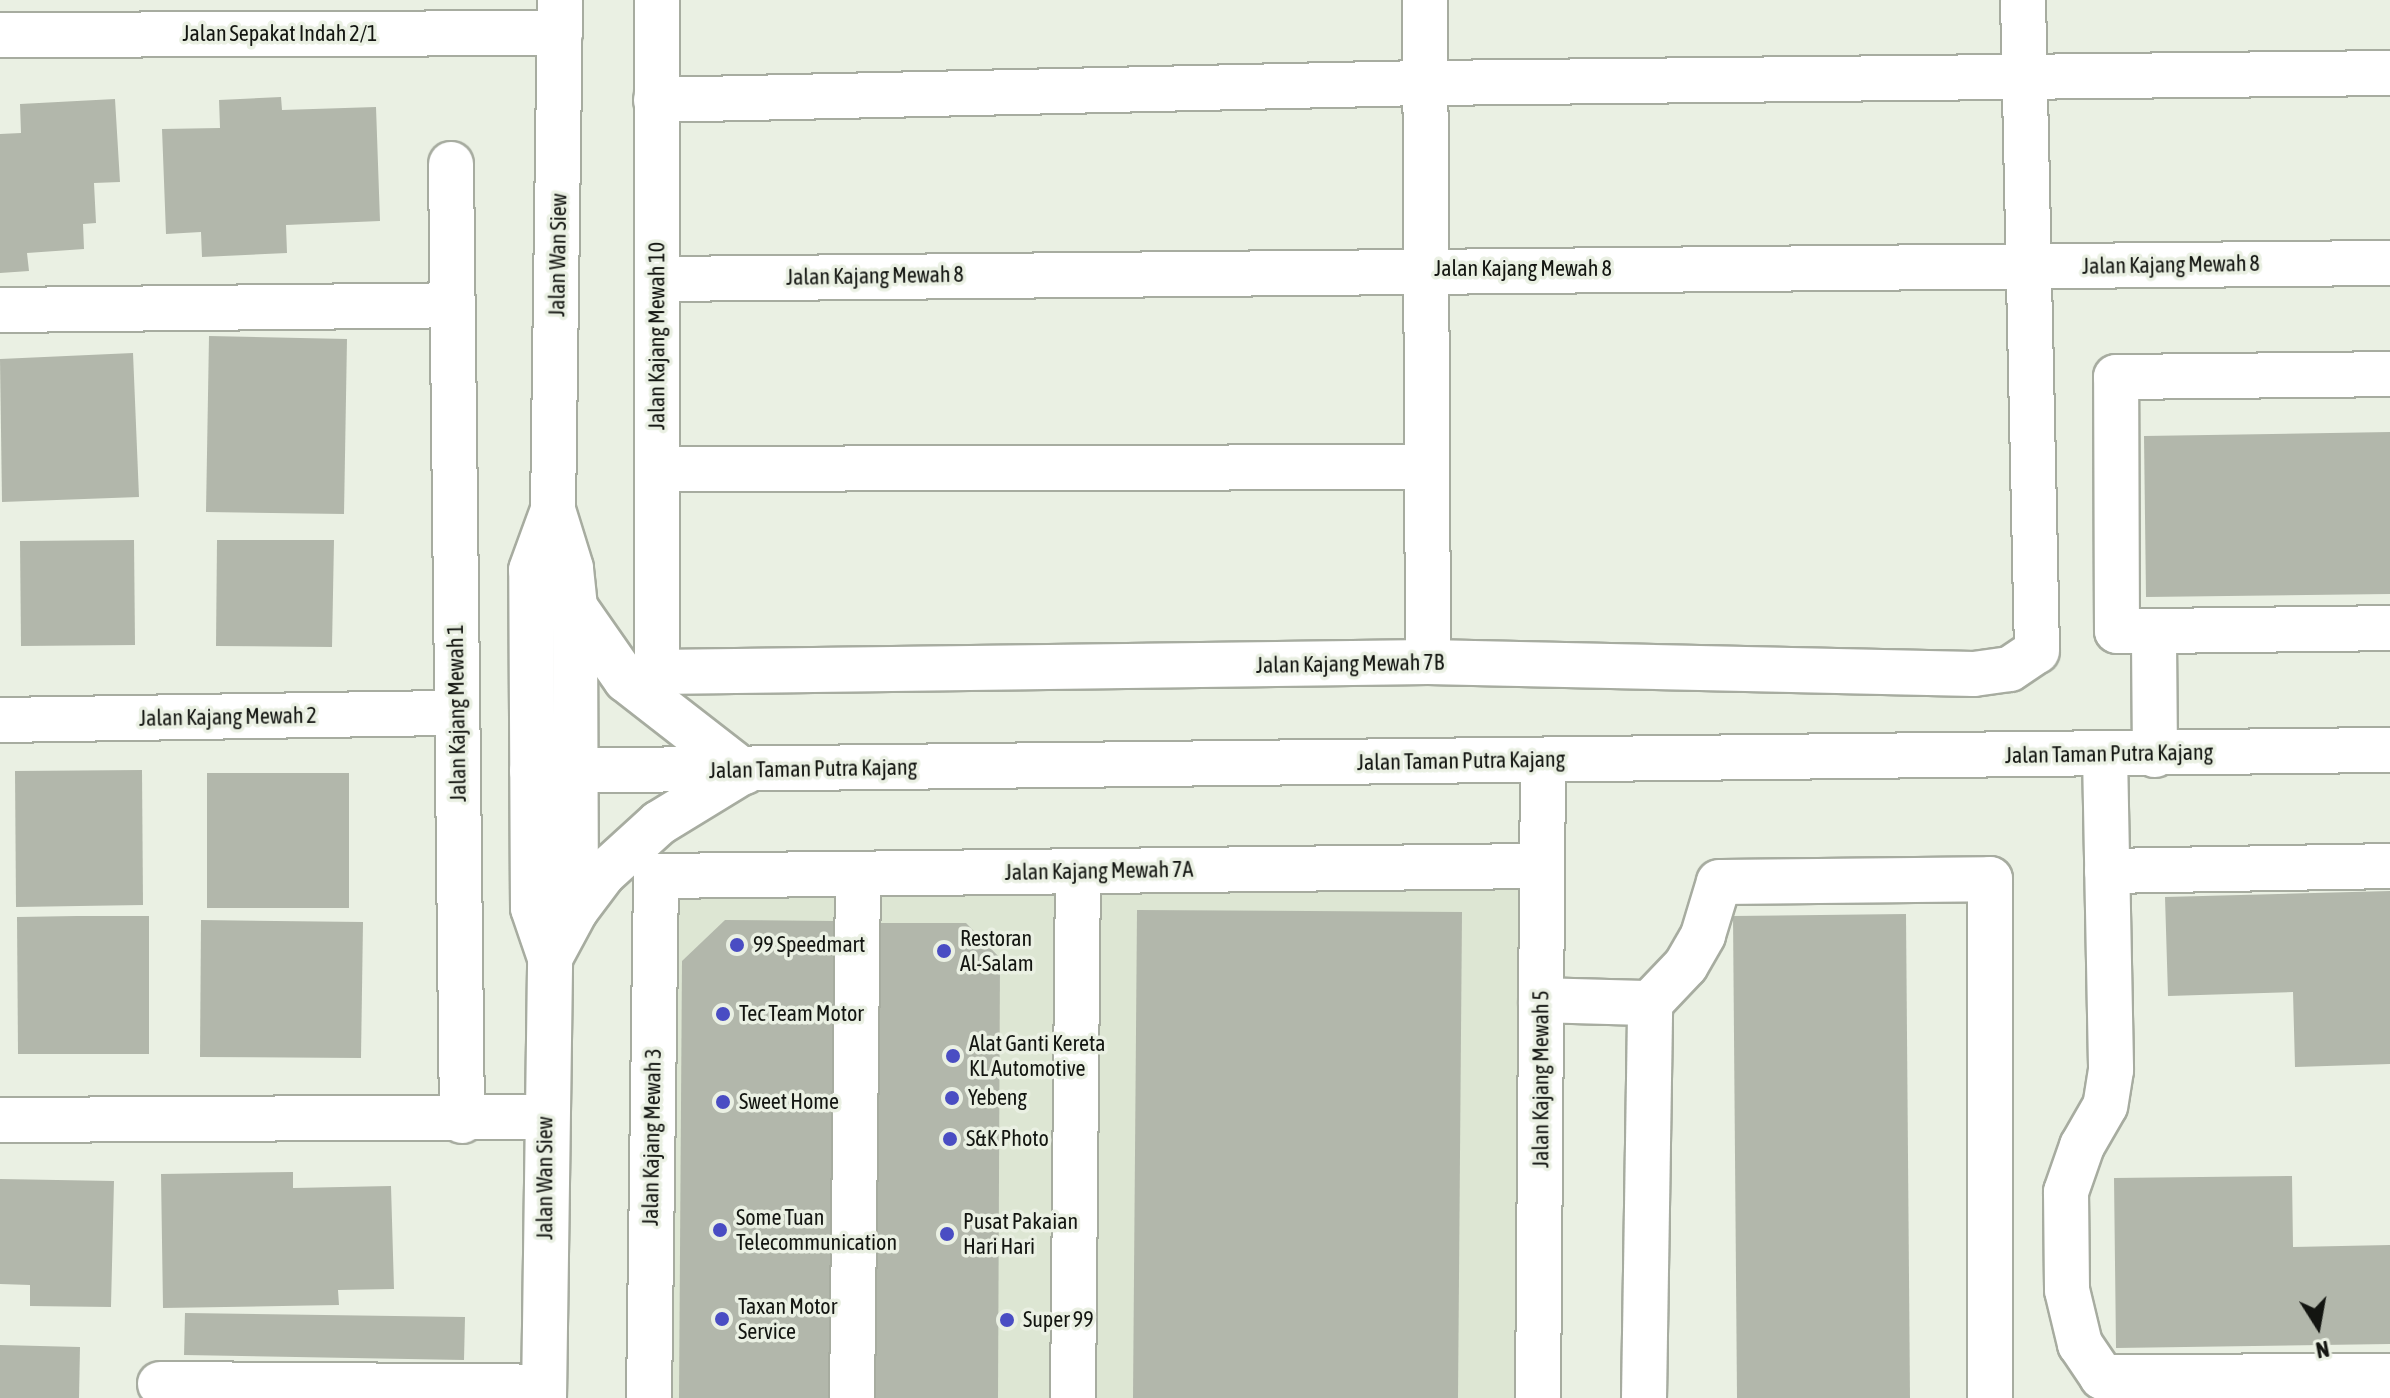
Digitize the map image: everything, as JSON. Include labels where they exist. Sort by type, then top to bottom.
[{"type":"street","name":"Jalan Kajang Mewah 10","points":[[657,0],[657,672]]},
{"type":"street","points":[[1425,0],[1428,662]]},
{"type":"street","points":[[2023,0],[2029,267]]},
{"type":"street","name":"Jalan Sepakat Indah 2/1","points":[[0,35],[560,16]]},
{"type":"street","name":"Jalan Wan Siew","points":[[550,958],[576,910],[575,607],[571,568],[553,510],[560,16]]},
{"type":"street","points":[[656,100],[1425,83],[2390,73]]},
{"type":"street","name":"Jalan Kajang Mewah 1","points":[[451,164],[462,1121]]},
{"type":"street","name":"Jalan Kajang Mewah 8","points":[[657,279],[1426,269],[2390,263]]},
{"type":"street","name":"Jalan Kajang Mewah 7B","points":[[657,672],[1428,662],[1974,674],[2010,669],[2037,651],[2029,267]]},
{"type":"street","points":[[0,310],[452,305]]},
{"type":"street","points":[[2390,374],[2116,377],[2117,631],[2390,628]]},
{"type":"street","points":[[657,469],[1427,467]]},
{"type":"street","name":"Jalan Wan Siew","points":[[544,1393],[550,958],[533,908],[531,570],[553,510]]},
{"type":"street","points":[[575,607],[626,680],[744,772],[659,823],[603,874],[576,910]]},
{"type":"street","points":[[2154,631],[2155,755]]},
{"type":"street","name":"Jalan Kajang Mewah 2","points":[[0,720],[457,713]]},
{"type":"street","name":"Jalan Taman Putra Kajang","points":[[532,771],[744,772],[2390,750]]},
{"type":"street","points":[[2105,754],[2111,1070],[2105,1106],[2082,1146],[2066,1192],[2067,1290],[2080,1344],[2102,1377],[2390,1376]]},
{"type":"street","name":"Jalan Kajang Mewah 5","points":[[1538,1398],[1543,760]]},
{"type":"street","name":"Jalan Kajang Mewah 7A","points":[[656,876],[1542,866]]},
{"type":"street","points":[[2107,871],[2390,866]]},
{"type":"street","points":[[1073,1398],[1078,871]]},
{"type":"street","points":[[852,1398],[858,874]]},
{"type":"street","name":"Jalan Kajang Mewah 3","points":[[649,1398],[656,876]]},
{"type":"street","points":[[1644,1398],[1650,1003],[1686,965],[1703,935],[1719,882],[1990,879],[1990,1398]]},
{"type":"street","points":[[1541,1000],[1650,1003]]},
{"type":"street","points":[[0,1120],[462,1121],[546,1117]]},
{"type":"street","points":[[160,1384],[544,1393]]},
{"type":"shaded area","points":[[1530,880],[1524,1398],[670,1398],[673,887]]},
{"type":"building","points":[[281,97],[282,110],[376,107],[380,221],[286,225],[287,253],[202,257],[201,232],[166,234],[162,129],[220,128],[219,100]]},
{"type":"building","points":[[115,99],[120,182],[94,183],[96,223],[83,224],[84,249],[27,253],[29,271],[0,273],[0,134],[21,133],[20,104]]},
{"type":"building","points":[[209,336],[347,339],[344,514],[206,512]]},
{"type":"building","points":[[133,353],[139,497],[2,502],[0,359]]},
{"type":"building","points":[[2390,432],[2390,594],[2146,597],[2144,436]]},
{"type":"building","points":[[134,540],[135,645],[21,646],[20,541]]},
{"type":"building","points":[[217,540],[334,540],[332,647],[216,646]]},
{"type":"building","points":[[142,770],[143,905],[16,907],[15,771]]},
{"type":"building","points":[[207,773],[349,773],[349,908],[207,908]]},
{"type":"building","points":[[2390,891],[2390,1064],[2295,1067],[2293,992],[2168,996],[2165,897]]},
{"type":"building","points":[[1137,910],[1462,912],[1458,1398],[1133,1398]]},
{"type":"building","points":[[1906,914],[1910,1398],[1737,1398],[1733,916]]},
{"type":"building","points":[[149,916],[149,1054],[18,1054],[17,917]]},
{"type":"building","points":[[201,920],[363,922],[361,1058],[200,1057]]},
{"type":"building","points":[[725,920],[834,921],[830,1398],[679,1398],[682,961]]},
{"type":"building","points":[[874,923],[966,923],[1000,958],[998,1398],[872,1398]]},
{"type":"building","points":[[293,1172],[293,1188],[391,1186],[394,1289],[338,1290],[339,1305],[163,1308],[161,1174]]},
{"type":"building","points":[[2292,1176],[2293,1247],[2390,1245],[2390,1344],[2116,1348],[2114,1178]]},
{"type":"building","points":[[0,1179],[114,1181],[111,1307],[30,1306],[30,1285],[0,1284]]},
{"type":"building","points":[[185,1313],[465,1317],[464,1360],[184,1355]]},
{"type":"building","points":[[0,1345],[80,1347],[79,1398],[0,1398]]},
{"type":"place","name":"99 Speedmart","points":[[737,945]]},
{"type":"place","name":"Restoran Al-Salam","points":[[944,951]]},
{"type":"place","name":"Tec Team Motor","points":[[723,1014]]},
{"type":"place","name":"Alat Ganti Kereta KL Automotive","points":[[953,1056]]},
{"type":"place","name":"Yebeng","points":[[952,1098]]},
{"type":"place","name":"Sweet Home","points":[[723,1102]]},
{"type":"place","name":"S&K Photo","points":[[950,1139]]},
{"type":"place","name":"Some Tuan Telecommunication","points":[[720,1230]]},
{"type":"place","name":"Pusat Pakaian Hari Hari","points":[[947,1234]]},
{"type":"place","name":"Taxan Motor Service","points":[[722,1319]]},
{"type":"place","name":"Super 99","points":[[1007,1320]]}]
